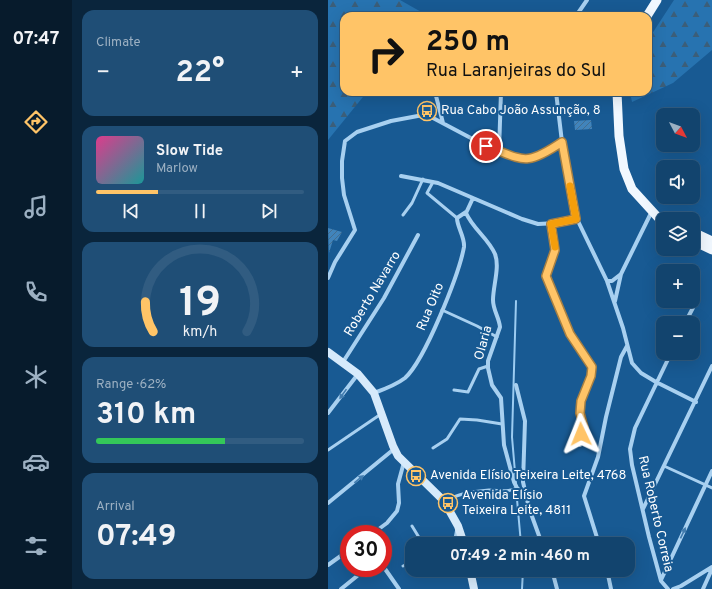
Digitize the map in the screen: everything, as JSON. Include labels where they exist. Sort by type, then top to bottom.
[{"type":"main road","points":[[650,12],[657,0]]},
{"type":"main road","points":[[617,96],[619,136],[624,169],[632,189],[656,215]]},
{"type":"main road","points":[[652,211],[656,213]]},
{"type":"main road","points":[[700,235],[712,241]]},
{"type":"main road","points":[[700,244],[712,250]]},
{"type":"main road","points":[[328,352],[358,374],[374,393],[383,413],[394,449],[404,462],[444,502],[458,526],[462,537]]},
{"type":"main road","points":[[471,577],[473,589]]},
{"type":"street","points":[[579,12],[588,0]]},
{"type":"street","points":[[436,96],[443,124]]},
{"type":"street","points":[[499,151],[501,96]]},
{"type":"street","points":[[556,96],[562,142],[576,219],[607,281],[632,363],[637,369],[656,382],[696,402]]},
{"type":"street","points":[[328,278],[335,262],[355,230],[344,195],[342,161],[344,145],[347,139],[357,132],[408,117],[426,116],[518,159],[531,159],[544,154],[562,142]]},
{"type":"street","points":[[401,176],[433,182],[522,219],[538,224],[551,224],[576,219]]},
{"type":"street","points":[[457,218],[466,212],[473,198]]},
{"type":"street","points":[[614,303],[621,274],[652,211]]},
{"type":"street","name":"Olaria","points":[[466,212],[473,226],[490,245],[496,258],[493,300],[494,310],[500,327],[488,366],[492,384],[501,398],[504,445],[517,488]]},
{"type":"street","name":"Rua Oito","points":[[374,393],[392,386],[407,376],[426,345],[442,310],[464,246],[457,218]]},
{"type":"street","points":[[551,224],[555,250],[546,274],[547,282],[570,334],[592,368],[581,401],[580,413],[584,428],[580,444]]},
{"type":"street","name":"Roberto Navarro","points":[[343,362],[384,298],[418,235]]},
{"type":"street","points":[[607,281],[612,281],[621,274]]},
{"type":"street","points":[[597,537],[584,496],[598,457],[621,357],[627,346]]},
{"type":"street","name":"Rua Roberto Correia","points":[[667,360],[635,428],[630,449],[632,465],[661,581],[668,589]]},
{"type":"street","points":[[643,510],[712,366]]},
{"type":"street","points":[[328,413],[358,374]]},
{"type":"street","points":[[516,386],[525,421],[522,462],[526,496],[540,537]]},
{"type":"street","points":[[328,503],[394,449]]},
{"type":"street","points":[[384,525],[397,511],[399,503],[398,484],[404,462]]},
{"type":"street","points":[[661,581],[712,472]]},
{"type":"street","points":[[517,488],[526,496]]},
{"type":"street","points":[[328,565],[340,556]]},
{"type":"street","points":[[703,589],[712,568]]},
{"type":"street","name":"Rua Roberto Correia","points":[[673,589],[712,568]]},
{"type":"street","points":[[341,589],[356,577]]},
{"type":"street","points":[[391,577],[399,589]]},
{"type":"street","points":[[554,577],[557,589]]},
{"type":"street","points":[[608,577],[611,589]]},
{"type":"lane","points":[[403,215],[412,203],[423,179]]},
{"type":"lane","points":[[433,182],[427,193],[457,218]]},
{"type":"lane","points":[[442,310],[477,326],[497,338]]},
{"type":"lane","points":[[454,390],[468,392],[479,369],[488,366]]},
{"type":"lane","points":[[328,450],[383,413]]},
{"type":"lane","points":[[433,448],[446,439],[460,419],[502,424]]},
{"type":"lane","points":[[664,466],[712,488]]},
{"type":"lane","points":[[444,502],[453,496],[479,491],[490,490],[505,492],[517,488]]},
{"type":"lane","points":[[412,526],[419,537]]},
{"type":"lane","points":[[456,537],[458,526]]},
{"type":"green space","points":[[328,0],[400,0],[421,12],[340,12],[340,96],[364,96],[328,140]]},
{"type":"green space","points":[[674,0],[712,0],[712,50],[673,83],[652,93],[652,34]]},
{"type":"green space","points":[[631,96],[645,96],[632,102]]},
{"type":"building","points":[[591,120],[592,129],[575,130],[574,121]]},
{"type":"building","points":[[328,228],[342,232],[337,241],[333,240],[329,253]]},
{"type":"waterway","points":[[516,301],[512,437],[516,484]]},
{"type":"waterway","points":[[516,488],[520,537]]},
{"type":"waterway","points":[[522,589],[523,577]]},
{"type":"slow traffic","points":[[555,247],[552,237],[551,224],[576,219],[570,186]]},
{"type":"place","name":"Rua Cabo João Assunção, 8","points":[[427,111]]},
{"type":"place","name":"Avenida Elísio Teixeira Leite, 4768","points":[[416,476]]},
{"type":"place","name":"Avenida Elísio Teixeira Leite, 4811","points":[[448,503]]},
{"type":"route","points":[[486,146],[510,157],[524,160],[537,157],[562,142],[576,219],[551,224],[555,250],[546,276],[550,290],[574,342],[592,367],[591,376],[581,401],[580,413],[584,428],[581,434]]}]
